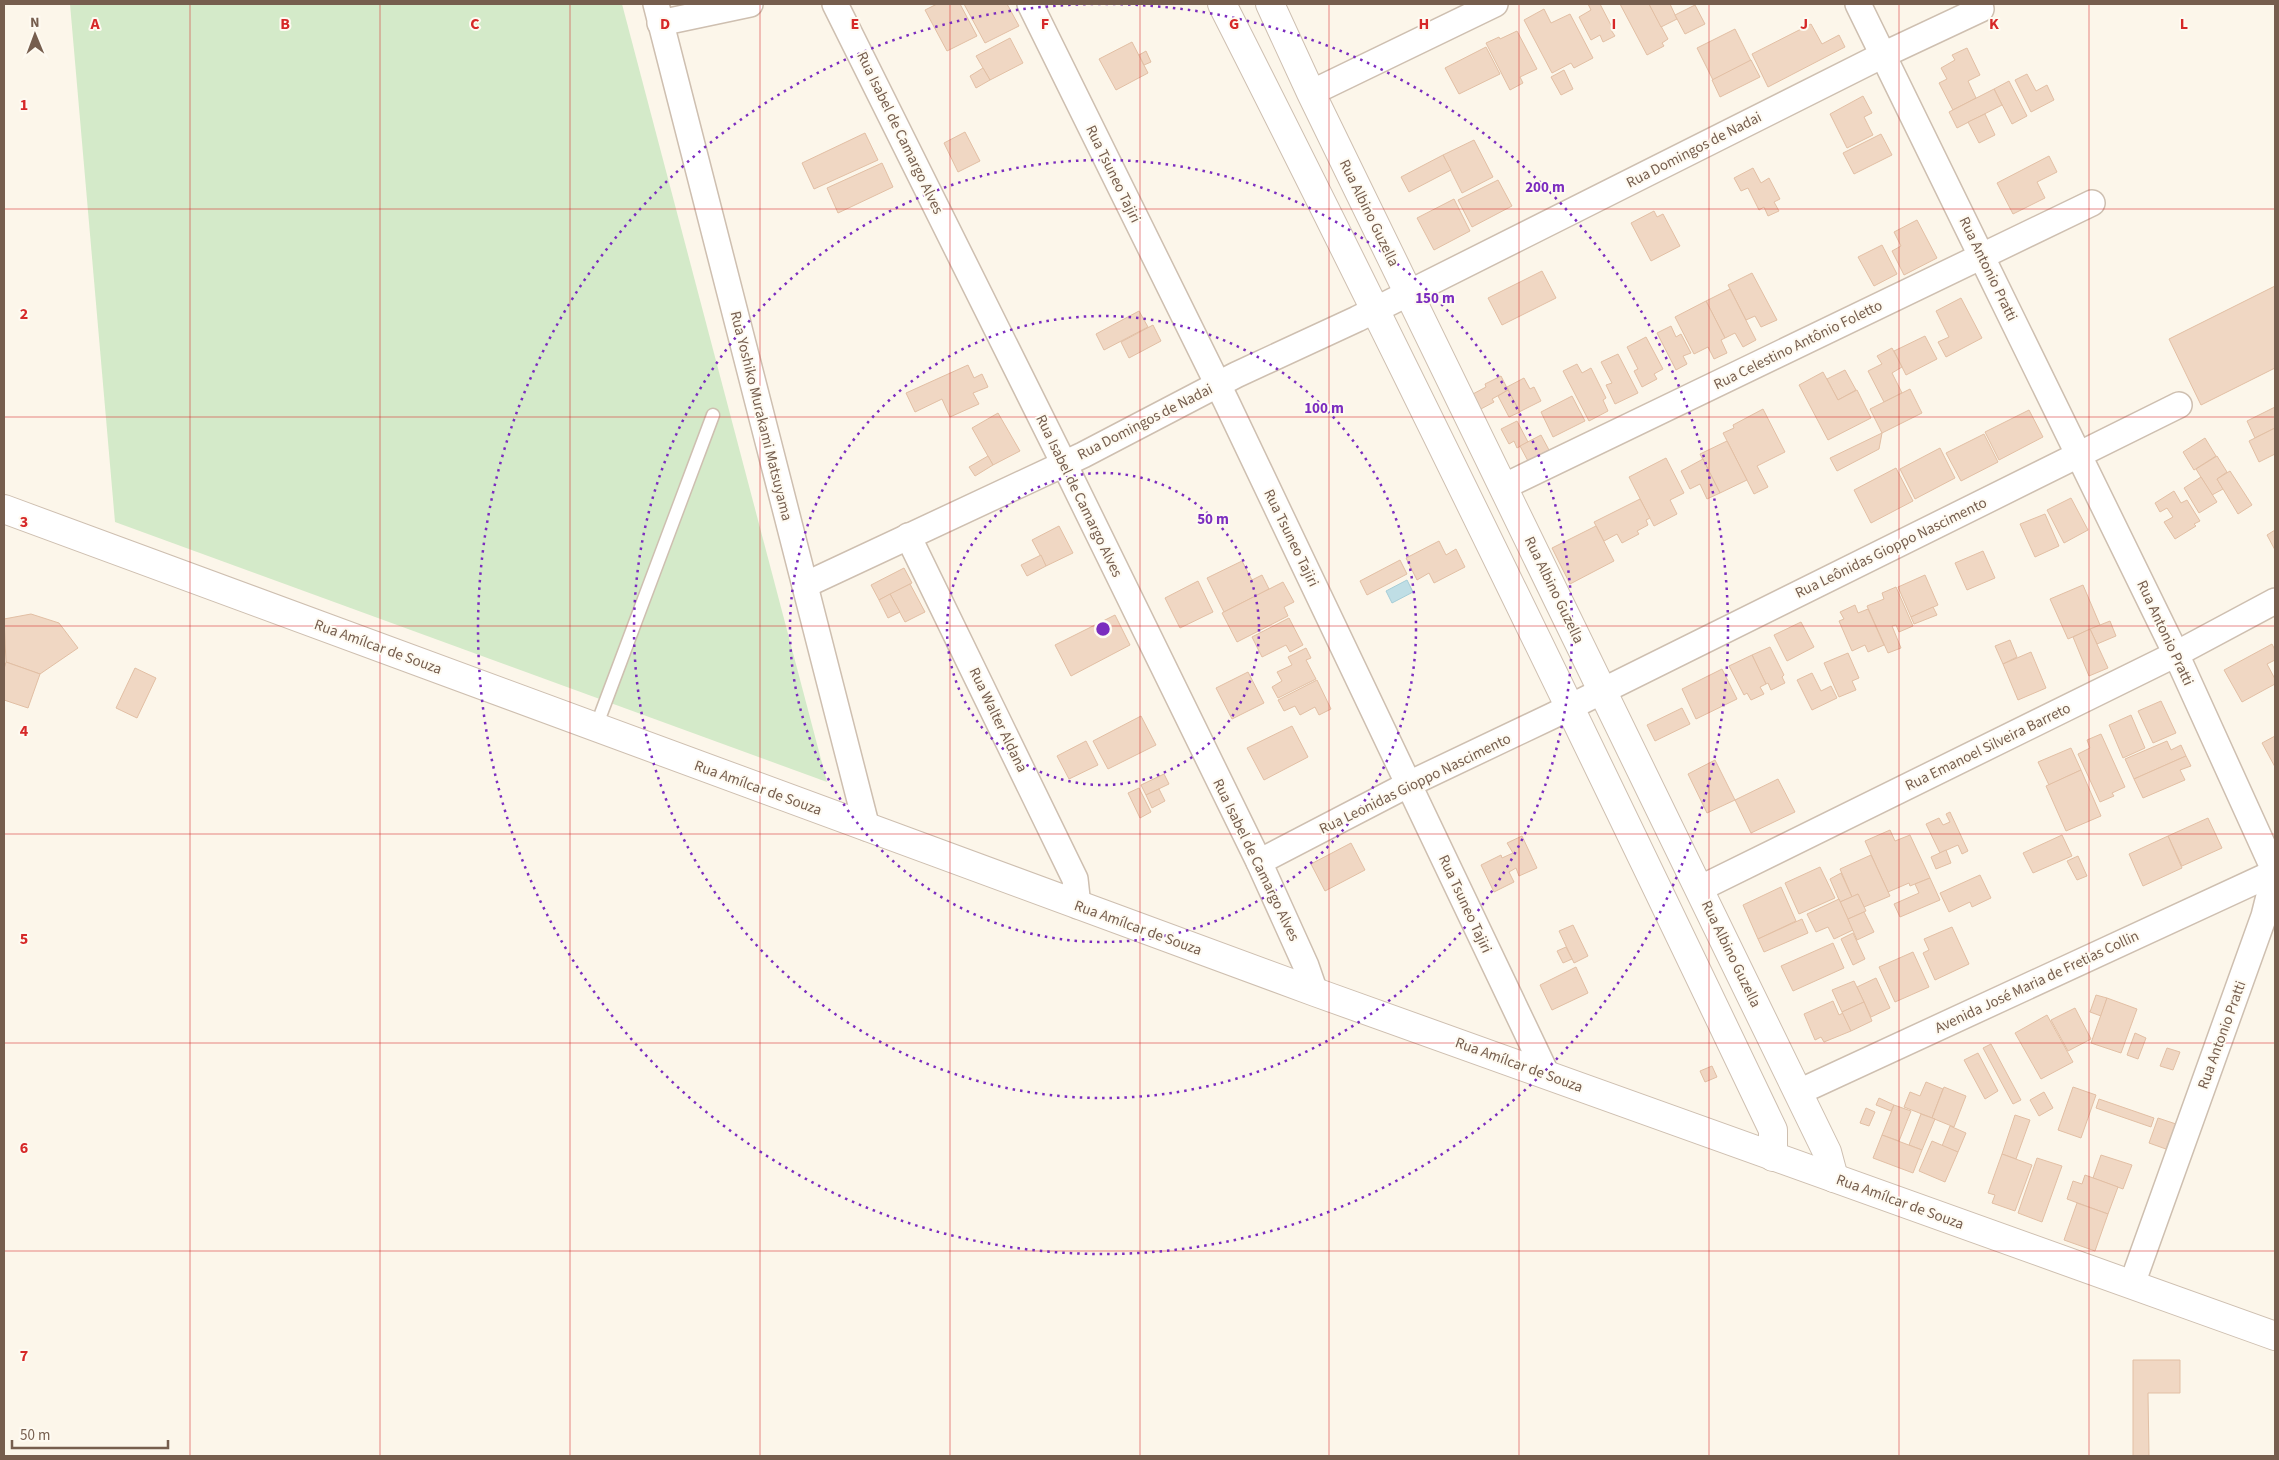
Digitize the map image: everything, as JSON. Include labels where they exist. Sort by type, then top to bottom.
[{"type":"street","points":[[658,13],[750,4]]},
{"type":"street","name":"Rua Isabel de Camargo Alves","points":[[835,4],[1258,862],[1306,966],[1314,992]]},
{"type":"street","name":"Rua Tsuneo Tajiri","points":[[1030,4],[1218,385],[1547,1075]]},
{"type":"street","points":[[1222,4],[1377,309],[1774,1130],[1773,1157]]},
{"type":"street","name":"Rua Albino Guzella","points":[[1270,4],[1311,94],[1799,1092],[1827,1152],[1834,1178]]},
{"type":"street","points":[[1311,94],[1495,4]]},
{"type":"street","name":"Rua Antonio Pratti","points":[[1858,4],[2176,654],[2275,872],[2270,916],[2132,1284]]},
{"type":"street","name":"Rua Domingos de Nadai","points":[[805,586],[1063,464],[1218,385],[1377,309],[1884,55],[1981,9]]},
{"type":"street","name":"Rua Yoshiko Murakami Matsuyama","points":[[658,13],[867,828]]},
{"type":"street","name":"Rua Celestino Antônio Foletto","points":[[1504,487],[2092,203]]},
{"type":"street","name":"Rua Leônidas Gioppo Nascimento","points":[[1571,707],[2179,405]]},
{"type":"street","name":"Rua Amílcar de Souza","points":[[4,509],[1314,992],[2275,1336]]},
{"type":"street","name":"Rua Walter Aldana","points":[[908,536],[1075,878],[1078,906]]},
{"type":"street","name":"Rua Emanoel Silveira Barreto","points":[[1699,889],[2176,654],[2275,601]]},
{"type":"street","name":"Rua Leonidas Gioppo Nascimento","points":[[1258,862],[1408,784],[1571,707]]},
{"type":"street","name":"Avenida José Maria de Fretias Collin","points":[[1799,1092],[2275,872]]},
{"type":"lane","points":[[596,727],[713,415]]},
{"type":"green space","points":[[70,4],[622,4],[827,782],[115,522]]},
{"type":"water","points":[[1407,580],[1413,592],[1392,603],[1386,591]]},
{"type":"building","points":[[937,4],[960,4],[977,36],[947,51],[925,10]]},
{"type":"building","points":[[964,4],[1007,4],[1019,26],[985,43]]},
{"type":"building","points":[[1588,4],[1600,4],[1615,36],[1603,42],[1600,35],[1591,40],[1579,17],[1591,10]]},
{"type":"building","points":[[1620,4],[1649,4],[1668,39],[1662,43],[1664,46],[1647,55]]},
{"type":"building","points":[[1649,4],[1670,4],[1677,19],[1661,27]]},
{"type":"building","points":[[1695,5],[1705,24],[1685,34],[1675,15]]},
{"type":"building","points":[[1544,9],[1551,23],[1570,14],[1593,58],[1574,68],[1571,63],[1552,73],[1524,20]]},
{"type":"building","points":[[1811,24],[1822,44],[1839,35],[1845,47],[1768,87],[1752,54]]},
{"type":"building","points":[[1735,29],[1751,61],[1713,80],[1697,48]]},
{"type":"building","points":[[1517,31],[1537,69],[1520,77],[1523,83],[1510,90],[1486,43]]},
{"type":"building","points":[[1010,38],[1023,63],[990,80],[976,56]]},
{"type":"building","points":[[1132,42],[1148,73],[1116,90],[1099,59]]},
{"type":"building","points":[[1486,47],[1500,74],[1459,94],[1445,68]]},
{"type":"building","points":[[1967,48],[1980,75],[1968,81],[1976,98],[1953,110],[1939,83],[1947,79],[1941,68],[1955,60],[1952,55]]},
{"type":"building","points":[[1146,51],[1151,62],[1144,65],[1139,55]]},
{"type":"building","points":[[1751,60],[1760,77],[1720,97],[1712,80]]},
{"type":"building","points":[[983,68],[990,80],[976,88],[970,76]]},
{"type":"building","points":[[1564,70],[1573,89],[1561,95],[1551,77]]},
{"type":"building","points":[[2027,74],[2036,91],[2047,85],[2054,100],[2031,112],[2015,80]]},
{"type":"building","points":[[2009,81],[2027,116],[2012,124],[1994,89]]},
{"type":"building","points":[[1994,89],[2002,105],[1957,128],[1949,112]]},
{"type":"building","points":[[1863,96],[1872,113],[1864,117],[1873,135],[1847,148],[1830,114]]},
{"type":"building","points":[[1985,114],[1995,135],[1979,143],[1968,122]]},
{"type":"building","points":[[965,132],[980,161],[958,172],[944,143]]},
{"type":"building","points":[[865,133],[878,160],[814,189],[802,163]]},
{"type":"building","points":[[1881,134],[1892,155],[1854,174],[1843,153]]},
{"type":"building","points":[[1474,140],[1493,177],[1462,193],[1443,155]]},
{"type":"building","points":[[1443,155],[1451,170],[1409,192],[1401,177]]},
{"type":"building","points":[[2049,156],[2057,172],[2037,182],[2045,198],[2013,214],[1997,183]]},
{"type":"building","points":[[882,163],[893,187],[838,213],[827,188]]},
{"type":"building","points":[[1753,168],[1761,183],[1769,178],[1780,199],[1774,202],[1779,211],[1768,216],[1764,207],[1759,210],[1748,188],[1741,191],[1734,178]]},
{"type":"building","points":[[1498,180],[1512,206],[1472,227],[1458,200]]},
{"type":"building","points":[[1454,199],[1470,231],[1434,250],[1417,218]]},
{"type":"building","points":[[1654,211],[1657,217],[1663,214],[1680,246],[1651,261],[1631,223]]},
{"type":"building","points":[[1917,220],[1937,258],[1904,275],[1892,251],[1901,246],[1894,232]]},
{"type":"building","points":[[1882,245],[1897,274],[1874,286],[1858,257]]},
{"type":"building","points":[[1542,271],[1556,298],[1502,325],[1488,298]]},
{"type":"building","points":[[1752,273],[1777,320],[1761,327],[1755,316],[1746,320],[1728,285]]},
{"type":"building","points":[[2275,286],[2275,368],[2201,405],[2169,339]]},
{"type":"building","points":[[1730,289],[1756,340],[1743,347],[1735,333],[1725,338],[1706,301]]},
{"type":"building","points":[[1961,298],[1982,338],[1946,357],[1938,342],[1949,337],[1936,311]]},
{"type":"building","points":[[1706,301],[1725,338],[1721,340],[1727,353],[1714,359],[1708,347],[1694,354],[1675,317]]},
{"type":"building","points":[[1139,311],[1148,327],[1104,350],[1096,334]]},
{"type":"building","points":[[1153,325],[1161,341],[1129,358],[1121,342]]},
{"type":"building","points":[[1671,326],[1676,337],[1681,334],[1691,353],[1683,356],[1687,364],[1676,370],[1657,333]]},
{"type":"building","points":[[1925,336],[1937,359],[1906,375],[1894,351]]},
{"type":"building","points":[[1646,337],[1663,369],[1654,374],[1657,379],[1642,387],[1634,371],[1638,369],[1627,347]]},
{"type":"building","points":[[1892,348],[1902,367],[1892,373],[1902,393],[1884,402],[1868,371],[1882,364],[1877,356]]},
{"type":"building","points":[[1618,354],[1638,393],[1615,404],[1606,385],[1612,383],[1601,362]]},
{"type":"building","points":[[1577,364],[1582,373],[1591,368],[1606,398],[1603,400],[1608,411],[1589,421],[1563,371]]},
{"type":"building","points":[[968,365],[974,378],[982,374],[988,387],[973,393],[979,404],[950,417],[942,399],[915,412],[906,393]]},
{"type":"building","points":[[1845,370],[1856,390],[1838,400],[1827,379]]},
{"type":"building","points":[[1823,372],[1838,400],[1857,390],[1871,418],[1828,440],[1799,385]]},
{"type":"building","points":[[1501,376],[1508,390],[1492,399],[1494,402],[1479,410],[1471,395],[1486,387],[1485,384]]},
{"type":"building","points":[[1524,378],[1530,389],[1534,387],[1541,401],[1519,412],[1507,387]]},
{"type":"building","points":[[1910,389],[1922,413],[1882,433],[1870,409]]},
{"type":"building","points":[[1508,390],[1520,412],[1509,417],[1498,396]]},
{"type":"building","points":[[1572,396],[1585,421],[1553,437],[1541,412]]},
{"type":"building","points":[[2275,407],[2275,428],[2255,438],[2247,421]]},
{"type":"building","points":[[1763,409],[1785,452],[1757,466],[1768,487],[1754,494],[1723,433],[1734,428],[1733,425]]},
{"type":"building","points":[[2029,410],[2043,437],[1999,460],[1985,432]]},
{"type":"building","points":[[998,413],[1020,451],[993,465],[972,428]]},
{"type":"building","points":[[1517,421],[1528,442],[1517,448],[1514,441],[1509,444],[1501,429]]},
{"type":"building","points":[[2275,428],[2275,454],[2259,462],[2249,441]]},
{"type":"building","points":[[1882,433],[1879,449],[1837,471],[1830,458]]},
{"type":"building","points":[[1984,434],[1998,462],[1961,481],[1946,453]]},
{"type":"building","points":[[1541,435],[1549,450],[1528,461],[1520,446]]},
{"type":"building","points":[[2205,438],[2216,456],[2194,470],[2183,452]]},
{"type":"building","points":[[1727,441],[1747,480],[1720,493],[1700,454]]},
{"type":"building","points":[[1940,448],[1955,478],[1915,499],[1900,469]]},
{"type":"building","points":[[988,456],[993,465],[975,476],[969,467]]},
{"type":"building","points":[[2217,456],[2227,472],[2217,479],[2223,489],[2212,495],[2196,469]]},
{"type":"building","points":[[1666,458],[1684,493],[1670,500],[1677,514],[1654,526],[1629,477]]},
{"type":"building","points":[[1703,459],[1720,493],[1707,499],[1700,484],[1690,489],[1681,471]]},
{"type":"building","points":[[1896,468],[1913,501],[1871,523],[1854,490]]},
{"type":"building","points":[[2230,471],[2252,505],[2238,514],[2217,479]]},
{"type":"building","points":[[2201,477],[2217,502],[2199,513],[2184,488]]},
{"type":"building","points":[[2174,491],[2181,503],[2187,500],[2200,521],[2194,524],[2196,526],[2175,539],[2164,522],[2173,517],[2167,508],[2160,512],[2155,503]]},
{"type":"building","points":[[2071,498],[2088,530],[2064,543],[2047,510]]},
{"type":"building","points":[[1640,499],[1650,518],[1646,520],[1648,525],[1637,531],[1639,534],[1622,543],[1617,534],[1604,541],[1594,522]]},
{"type":"building","points":[[2045,514],[2059,546],[2035,557],[2020,524]]},
{"type":"building","points":[[1059,526],[1073,553],[1046,566],[1032,540]]},
{"type":"building","points":[[1596,526],[1614,561],[1570,584],[1552,548]]},
{"type":"building","points":[[2275,530],[2275,550],[2267,535]]},
{"type":"building","points":[[1439,541],[1446,555],[1456,549],[1465,567],[1434,583],[1429,573],[1417,580],[1406,558]]},
{"type":"building","points":[[1983,551],[1995,578],[1967,590],[1955,563]]},
{"type":"building","points":[[1041,555],[1046,566],[1027,576],[1021,565]]},
{"type":"building","points":[[1400,560],[1407,574],[1367,595],[1360,581]]},
{"type":"building","points":[[1242,561],[1252,580],[1262,575],[1269,589],[1224,612],[1207,578]]},
{"type":"building","points":[[904,568],[912,583],[879,600],[871,585]]},
{"type":"building","points":[[1925,575],[1938,605],[1911,617],[1898,587]]},
{"type":"building","points":[[1198,581],[1213,612],[1180,628],[1165,598]]},
{"type":"building","points":[[1283,582],[1294,602],[1284,607],[1288,616],[1237,642],[1222,613]]},
{"type":"building","points":[[910,584],[925,612],[905,622],[890,594]]},
{"type":"building","points":[[2083,585],[2100,625],[2068,639],[2050,599]]},
{"type":"building","points":[[1896,587],[1913,626],[1899,632],[1896,625],[1892,626],[1901,648],[1888,653],[1867,606],[1884,599],[1882,593]]},
{"type":"building","points":[[890,594],[900,612],[888,618],[879,600]]},
{"type":"building","points":[[1855,605],[1858,613],[1868,609],[1884,645],[1868,652],[1865,645],[1852,651],[1839,621],[1844,619],[1840,612]]},
{"type":"building","points":[[1933,607],[1937,615],[1914,624],[1911,617]]},
{"type":"building","points":[[31,614],[59,623],[78,648],[40,674],[6,662],[4,619]]},
{"type":"building","points":[[1115,615],[1130,645],[1071,676],[1055,645]]},
{"type":"building","points":[[1289,618],[1303,645],[1290,652],[1286,645],[1262,657],[1252,637]]},
{"type":"building","points":[[2110,621],[2116,636],[2097,644],[2090,629]]},
{"type":"building","points":[[1801,622],[1814,647],[1787,661],[1774,635]]},
{"type":"building","points":[[2090,629],[2108,668],[2089,676],[2073,637]]},
{"type":"building","points":[[2010,640],[2017,657],[2003,664],[1995,646]]},
{"type":"building","points":[[2272,644],[2275,650],[2275,660],[2267,664],[2275,679],[2275,684],[2242,702],[2224,670]]},
{"type":"building","points":[[1770,647],[1784,675],[1782,677],[1785,683],[1771,690],[1768,683],[1766,684],[1752,655]]},
{"type":"building","points":[[1306,648],[1311,658],[1306,660],[1316,679],[1278,698],[1272,687],[1282,681],[1277,672],[1292,665],[1288,657]]},
{"type":"building","points":[[2031,652],[2046,688],[2018,700],[2003,664]]},
{"type":"building","points":[[1848,653],[1859,678],[1852,681],[1856,690],[1839,697],[1824,663]]},
{"type":"building","points":[[1752,655],[1766,684],[1760,687],[1764,694],[1751,700],[1747,693],[1744,695],[1729,666]]},
{"type":"building","points":[[6,662],[40,674],[28,708],[4,700],[4,669]]},
{"type":"building","points":[[135,668],[156,678],[137,718],[116,708]]},
{"type":"building","points":[[1722,669],[1737,699],[1696,719],[1682,689]]},
{"type":"building","points":[[1248,672],[1264,703],[1232,719],[1216,688]]},
{"type":"building","points":[[1812,673],[1821,691],[1831,686],[1837,698],[1812,710],[1797,680]]},
{"type":"building","points":[[1317,680],[1331,709],[1319,715],[1315,707],[1300,715],[1295,706],[1284,711],[1278,700]]},
{"type":"building","points":[[2161,701],[2176,733],[2153,743],[2138,711]]},
{"type":"building","points":[[1682,708],[1690,724],[1655,741],[1647,725]]},
{"type":"building","points":[[2131,715],[2145,748],[2123,758],[2109,725]]},
{"type":"building","points":[[1141,716],[1156,745],[1108,769],[1093,741]]},
{"type":"building","points":[[1292,726],[1308,757],[1264,780],[1247,748]]},
{"type":"building","points":[[2101,734],[2125,787],[2112,793],[2114,796],[2100,802],[2078,754],[2090,748],[2087,740]]},
{"type":"building","points":[[2275,736],[2275,767],[2262,743]]},
{"type":"building","points":[[1086,741],[1098,765],[1069,779],[1057,756]]},
{"type":"building","points":[[2167,741],[2171,750],[2181,745],[2186,756],[2134,779],[2125,759]]},
{"type":"building","points":[[2071,748],[2081,770],[2049,785],[2038,762]]},
{"type":"building","points":[[2186,756],[2191,766],[2180,770],[2185,780],[2143,798],[2134,779]]},
{"type":"building","points":[[1715,760],[1735,800],[1707,813],[1688,774]]},
{"type":"building","points":[[2081,770],[2101,816],[2066,831],[2046,786]]},
{"type":"building","points":[[1164,774],[1169,784],[1146,795],[1141,785]]},
{"type":"building","points":[[1778,779],[1795,812],[1751,833],[1735,800]]},
{"type":"building","points":[[1139,788],[1151,812],[1140,818],[1128,793]]},
{"type":"building","points":[[1159,789],[1165,801],[1152,808],[1146,795]]},
{"type":"building","points":[[1950,812],[1968,851],[1962,854],[1958,845],[1940,853],[1926,824],[1939,818],[1943,825],[1950,822],[1946,814]]},
{"type":"building","points":[[2208,818],[2222,848],[2182,866],[2168,836]]},
{"type":"building","points":[[1890,830],[1895,841],[1910,835],[1930,878],[1910,886],[1909,883],[1888,892],[1865,841]]},
{"type":"building","points":[[2062,835],[2072,856],[2033,873],[2023,853]]},
{"type":"building","points":[[1522,836],[1537,868],[1519,876],[1516,868],[1509,872],[1514,882],[1494,892],[1481,865],[1501,855],[1502,858],[1513,853],[1507,843]]},
{"type":"building","points":[[2168,836],[2182,868],[2143,886],[2129,854]]},
{"type":"building","points":[[1351,843],[1365,870],[1325,891],[1311,864]]},
{"type":"building","points":[[1946,850],[1951,863],[1936,869],[1931,857]]},
{"type":"building","points":[[1871,855],[1890,896],[1864,907],[1858,894],[1852,897],[1840,869]]},
{"type":"building","points":[[2078,856],[2087,876],[2077,880],[2067,861]]},
{"type":"building","points":[[1820,867],[1835,898],[1799,914],[1785,883]]},
{"type":"building","points":[[1841,873],[1852,897],[1840,902],[1830,879]]},
{"type":"building","points":[[1980,875],[1991,898],[1972,907],[1970,902],[1949,912],[1940,893]]},
{"type":"building","points":[[1930,878],[1940,900],[1900,917],[1894,904],[1919,893],[1915,884]]},
{"type":"building","points":[[1781,887],[1796,921],[1758,939],[1743,905]]},
{"type":"building","points":[[1858,894],[1866,911],[1848,919],[1840,902]]},
{"type":"building","points":[[1839,899],[1853,930],[1834,939],[1828,927],[1816,932],[1807,914]]},
{"type":"building","points":[[1864,912],[1874,932],[1857,940],[1848,919]]},
{"type":"building","points":[[1802,919],[1808,933],[1764,952],[1758,939]]},
{"type":"building","points":[[1573,925],[1588,956],[1574,963],[1559,931]]},
{"type":"building","points":[[1952,927],[1969,964],[1935,980],[1923,953],[1929,950],[1924,939]]},
{"type":"building","points":[[1853,933],[1865,959],[1853,965],[1841,939]]},
{"type":"building","points":[[1833,943],[1844,968],[1793,991],[1781,966]]},
{"type":"building","points":[[1566,947],[1572,959],[1563,963],[1557,951]]},
{"type":"building","points":[[1913,952],[1929,987],[1895,1002],[1879,967]]},
{"type":"building","points":[[1576,967],[1588,993],[1552,1010],[1540,985]]},
{"type":"building","points":[[1876,978],[1890,1008],[1871,1017],[1857,987]]},
{"type":"building","points":[[1854,981],[1864,1002],[1842,1012],[1832,990]]},
{"type":"building","points":[[2096,995],[2107,998],[2101,1016],[2090,1012]]},
{"type":"building","points":[[2107,998],[2137,1009],[2121,1053],[2091,1043]]},
{"type":"building","points":[[1833,1001],[1839,1015],[1843,1013],[1851,1031],[1824,1042],[1821,1037],[1815,1040],[1804,1014]]},
{"type":"building","points":[[1864,1002],[1872,1021],[1851,1031],[1842,1012]]},
{"type":"building","points":[[2075,1008],[2091,1039],[2068,1051],[2051,1020]]},
{"type":"building","points":[[2047,1015],[2073,1062],[2041,1079],[2015,1033]]},
{"type":"building","points":[[2135,1033],[2146,1038],[2138,1059],[2127,1055]]},
{"type":"building","points":[[1991,1044],[2021,1100],[2013,1104],[1983,1048]]},
{"type":"building","points":[[2167,1048],[2180,1052],[2173,1070],[2160,1066]]},
{"type":"building","points":[[1978,1053],[1998,1091],[1985,1099],[1964,1060]]},
{"type":"building","points":[[1712,1066],[1717,1077],[1705,1082],[1700,1071]]},
{"type":"building","points":[[1926,1082],[1943,1089],[1932,1118],[1904,1107],[1910,1092],[1920,1096]]},
{"type":"building","points":[[1944,1087],[1966,1096],[1954,1127],[1932,1118]]},
{"type":"building","points":[[2073,1087],[2096,1095],[2081,1138],[2058,1130]]},
{"type":"building","points":[[2044,1092],[2053,1108],[2039,1116],[2030,1100]]},
{"type":"building","points":[[1879,1098],[1894,1105],[1891,1111],[1876,1105]]},
{"type":"building","points":[[2099,1099],[2154,1118],[2151,1127],[2096,1108]]},
{"type":"building","points":[[1894,1105],[1911,1111],[1899,1141],[1882,1135]]},
{"type":"building","points":[[1866,1108],[1875,1112],[1869,1126],[1860,1123]]},
{"type":"building","points":[[1921,1114],[1935,1119],[1922,1150],[1909,1145]]},
{"type":"building","points":[[2015,1115],[2030,1120],[2016,1159],[2002,1154]]},
{"type":"building","points":[[2158,1118],[2176,1124],[2166,1149],[2149,1143]]},
{"type":"building","points":[[1950,1126],[1966,1133],[1958,1152],[1942,1146]]},
{"type":"building","points":[[1882,1135],[1922,1150],[1913,1173],[1873,1158]]},
{"type":"building","points":[[1932,1141],[1958,1152],[1945,1182],[1919,1171]]},
{"type":"building","points":[[2002,1154],[2032,1165],[2015,1211],[1992,1203],[1995,1195],[1988,1193]]},
{"type":"building","points":[[2101,1155],[2132,1165],[2123,1189],[2093,1178]]},
{"type":"building","points":[[2037,1158],[2062,1166],[2042,1222],[2018,1213]]},
{"type":"building","points":[[2085,1175],[2118,1187],[2108,1214],[2067,1199],[2073,1181],[2082,1184]]},
{"type":"building","points":[[2077,1203],[2108,1214],[2095,1251],[2064,1240]]},
{"type":"building","points":[[2133,1360],[2180,1360],[2180,1393],[2148,1393],[2149,1456],[2133,1456]]}]
